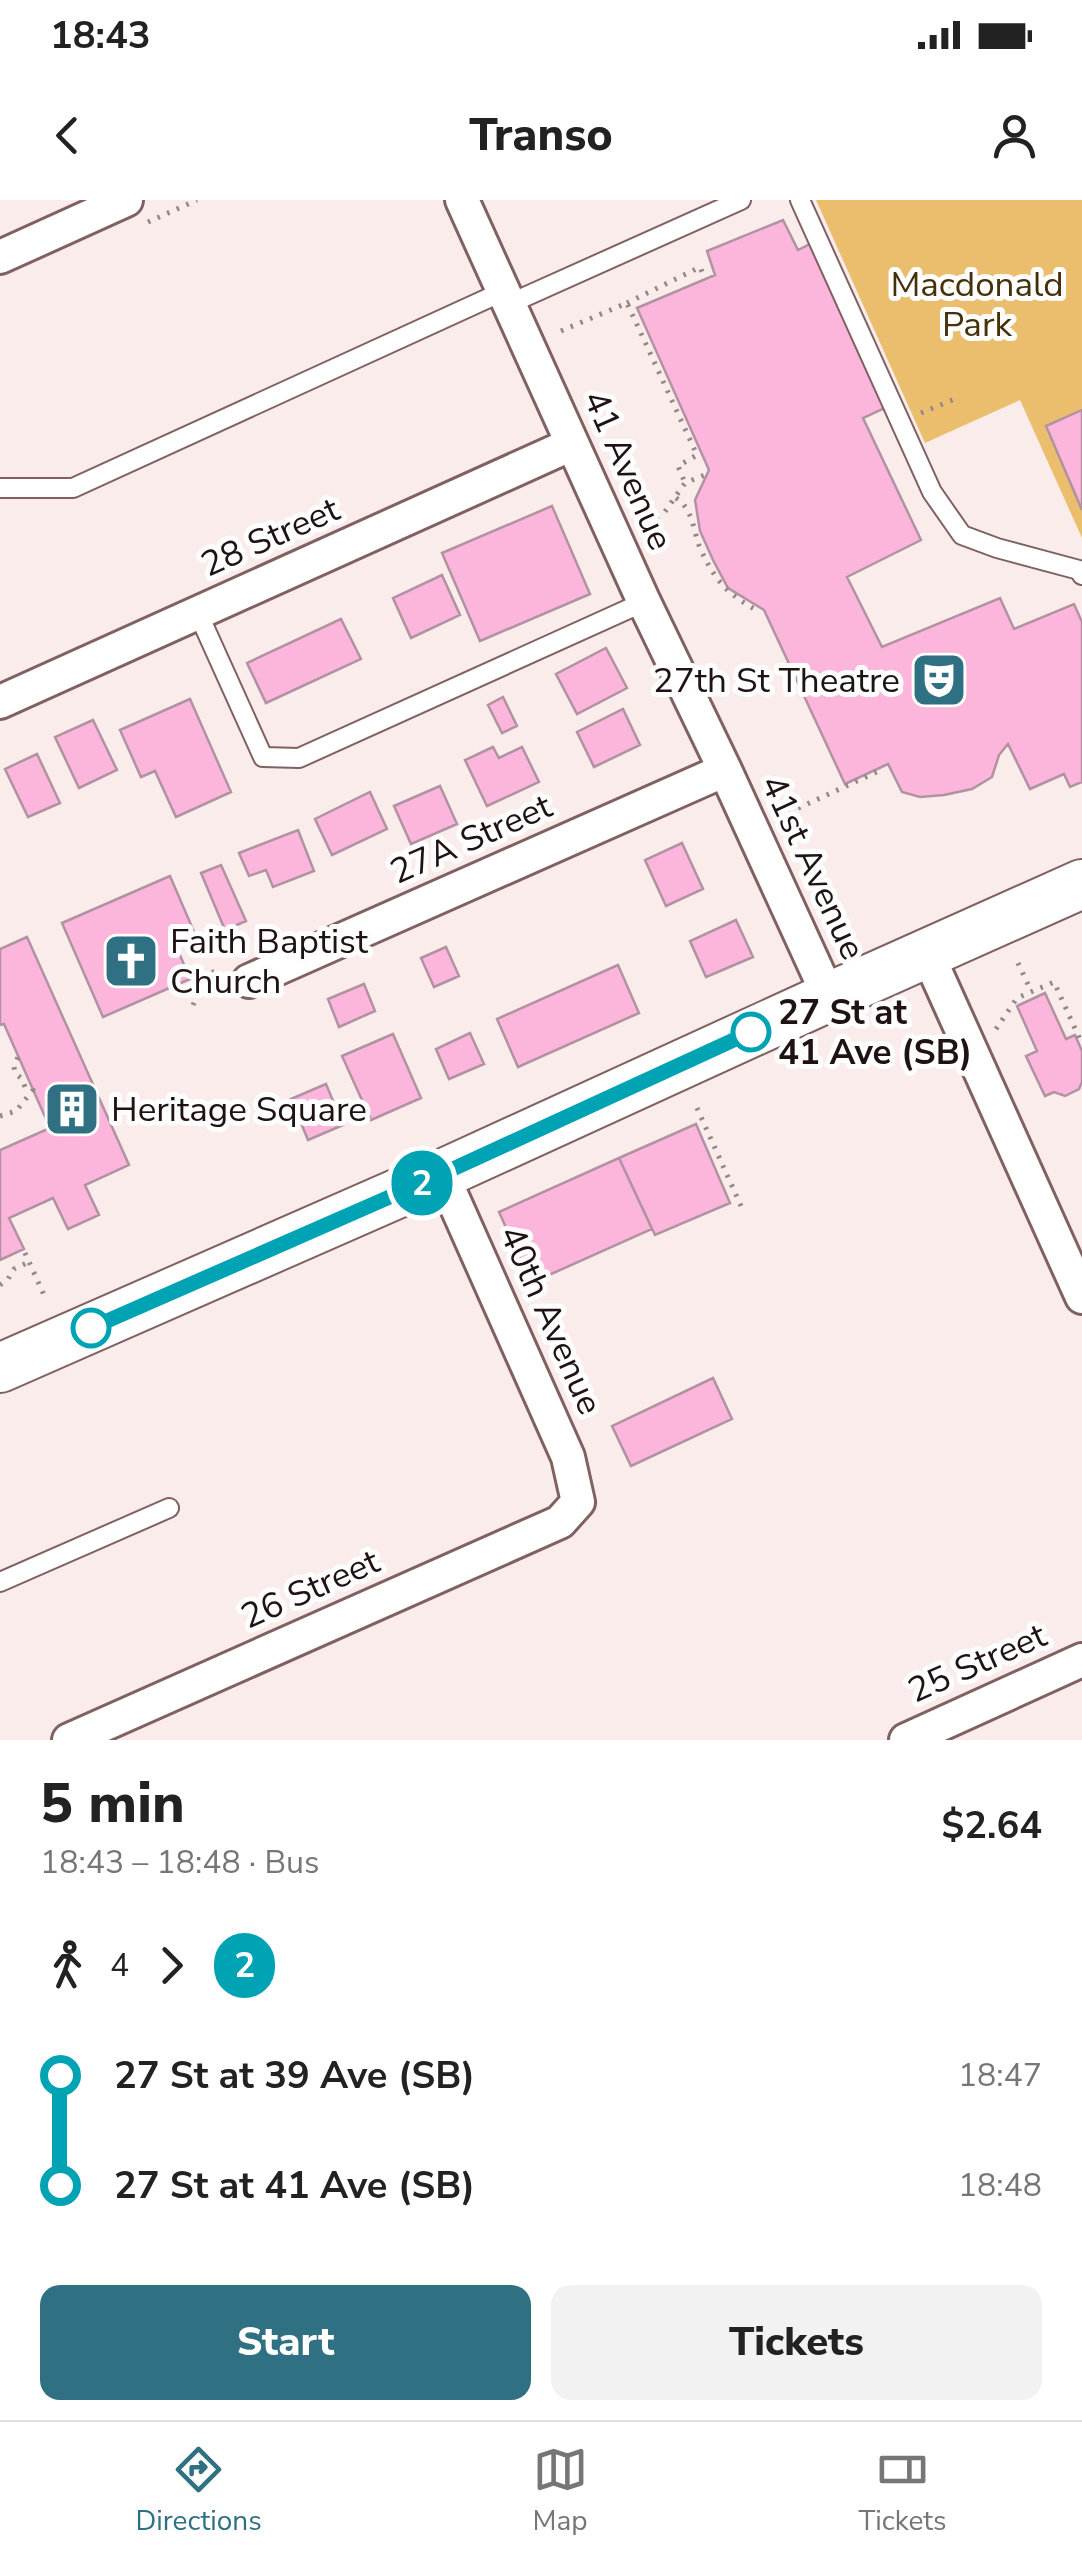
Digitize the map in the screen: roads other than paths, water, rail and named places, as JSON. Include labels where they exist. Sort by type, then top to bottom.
[{"type":"main road","points":[[0,1368],[442,1174],[1082,884]]},
{"type":"street","points":[[0,257],[126,200]]},
{"type":"street","name":"41 Avenue","points":[[462,200],[724,770]]},
{"type":"street","name":"28 Street","points":[[0,702],[572,444]]},
{"type":"street","name":"27A Street","points":[[249,981],[724,770]]},
{"type":"street","name":"41st Avenue","points":[[724,770],[828,997]]},
{"type":"street","points":[[927,953],[1080,1290]]},
{"type":"street","name":"40th Avenue","points":[[442,1174],[568,1458],[578,1502]]},
{"type":"street","name":"26 Street","points":[[69,1740],[560,1522],[578,1502]]},
{"type":"street","name":"25 Street","points":[[906,1740],[1082,1660]]},
{"type":"lane","points":[[0,488],[73,488],[741,200]]},
{"type":"lane","points":[[800,200],[932,492],[962,535],[1080,570],[1082,576]]},
{"type":"lane","points":[[198,613],[263,758],[299,758],[644,602]]},
{"type":"lane","points":[[0,1582],[168,1508]]},
{"type":"place","name":"27th St Theatre","points":[[939,680]]},
{"type":"place","name":"Faith Baptist Church","points":[[131,961]]},
{"type":"place","name":"27 St at 41 Ave (SB)","points":[[751,1032]]},
{"type":"place","name":"Heritage Square","points":[[72,1109]]},
{"type":"park label","name":"Macdonald Park","points":[[977,304]]}]
